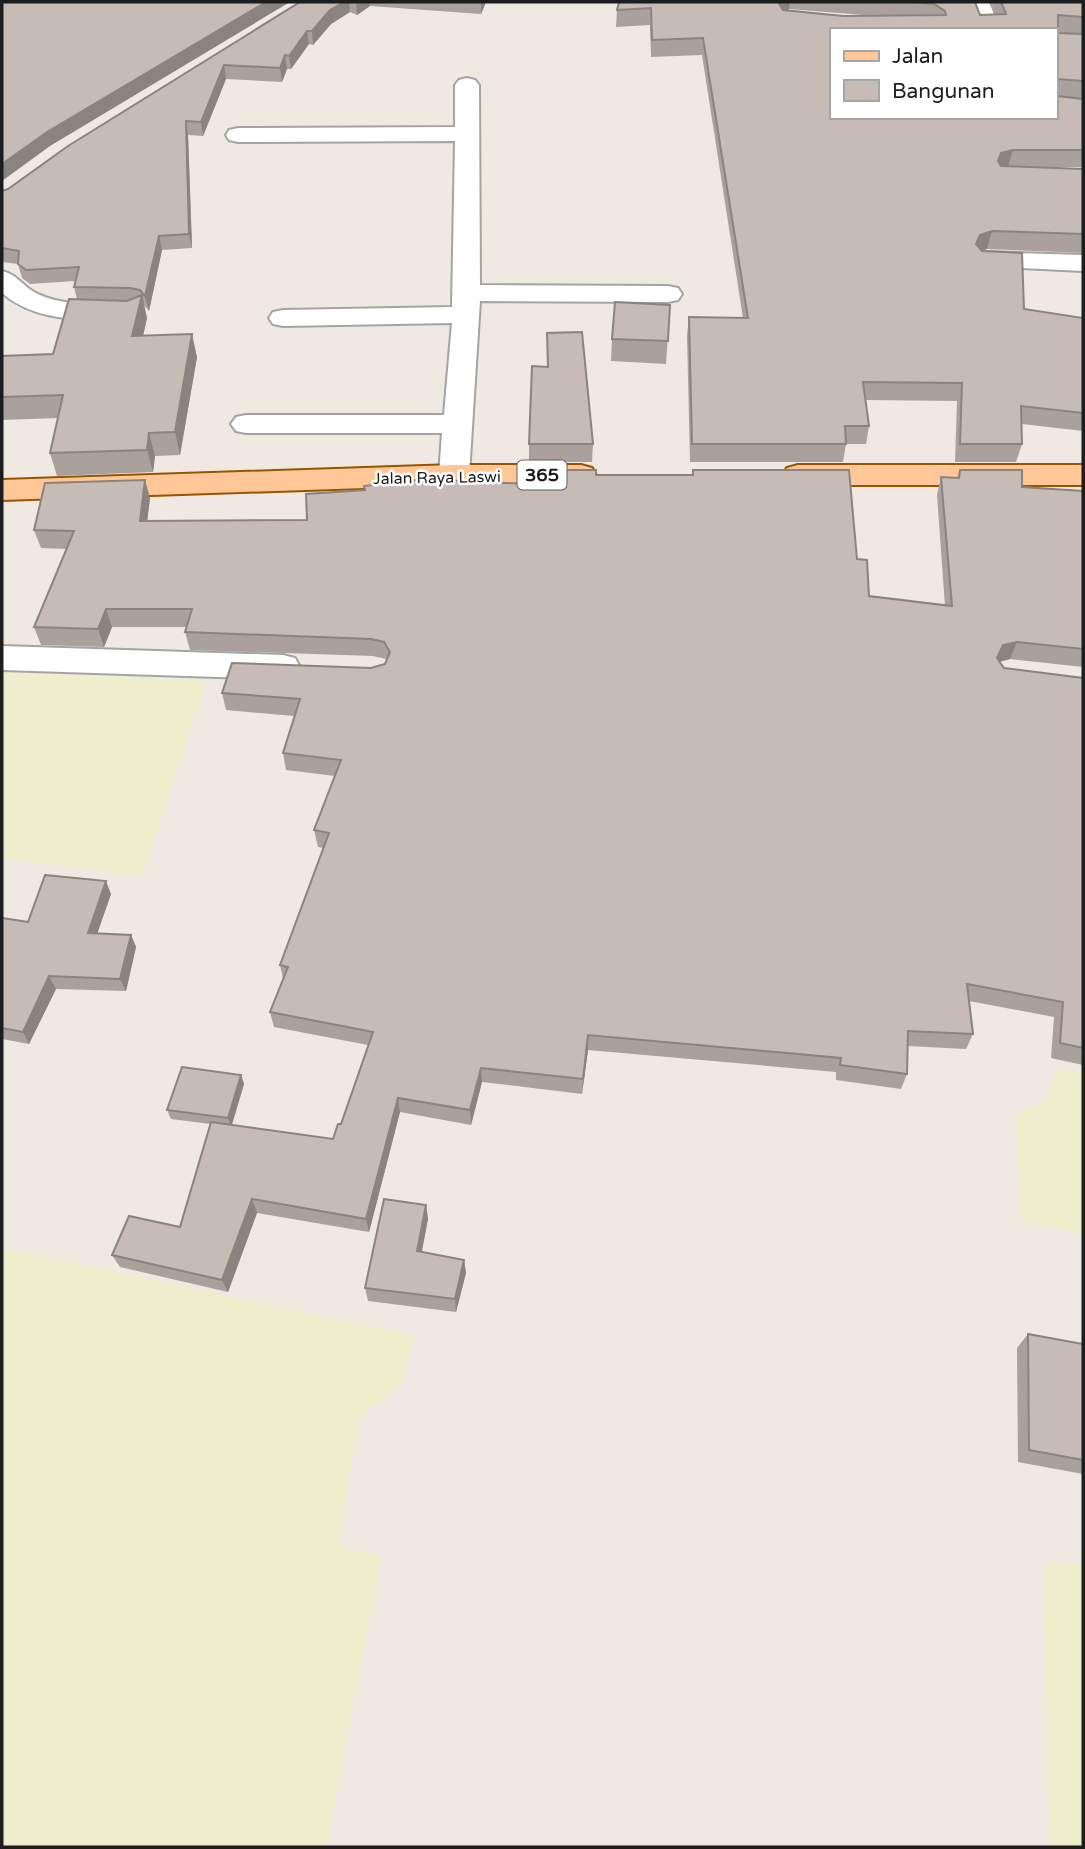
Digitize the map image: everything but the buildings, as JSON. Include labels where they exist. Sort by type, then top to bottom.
[{"type":"main road","name":"Jalan Raya Laswi","points":[[2,489],[454,475],[608,475]]},
{"type":"main road","points":[[776,475],[1083,475]]},
{"type":"street","points":[[978,2],[988,28]]},
{"type":"street","points":[[454,475],[466,304],[467,85]]},
{"type":"street","points":[[238,135],[467,134]]},
{"type":"street","points":[[987,260],[1083,264]]},
{"type":"street","points":[[2,279],[23,297],[50,309],[133,313]]},
{"type":"street","points":[[283,318],[466,304],[668,293]]},
{"type":"street","points":[[246,424],[458,424]]},
{"type":"street","points":[[2,658],[319,668]]},
{"type":"green space","points":[[2,671],[206,681],[142,876],[2,859]]},
{"type":"green space","points":[[1057,1069],[1083,1073],[1083,1235],[1021,1220],[1016,1114],[1046,1101]]},
{"type":"green space","points":[[2,1248],[415,1336],[400,1386],[359,1417],[338,1546],[382,1556],[326,1847],[2,1847]]},
{"type":"green space","points":[[1043,1564],[1083,1564],[1083,1847],[1050,1847]]}]
